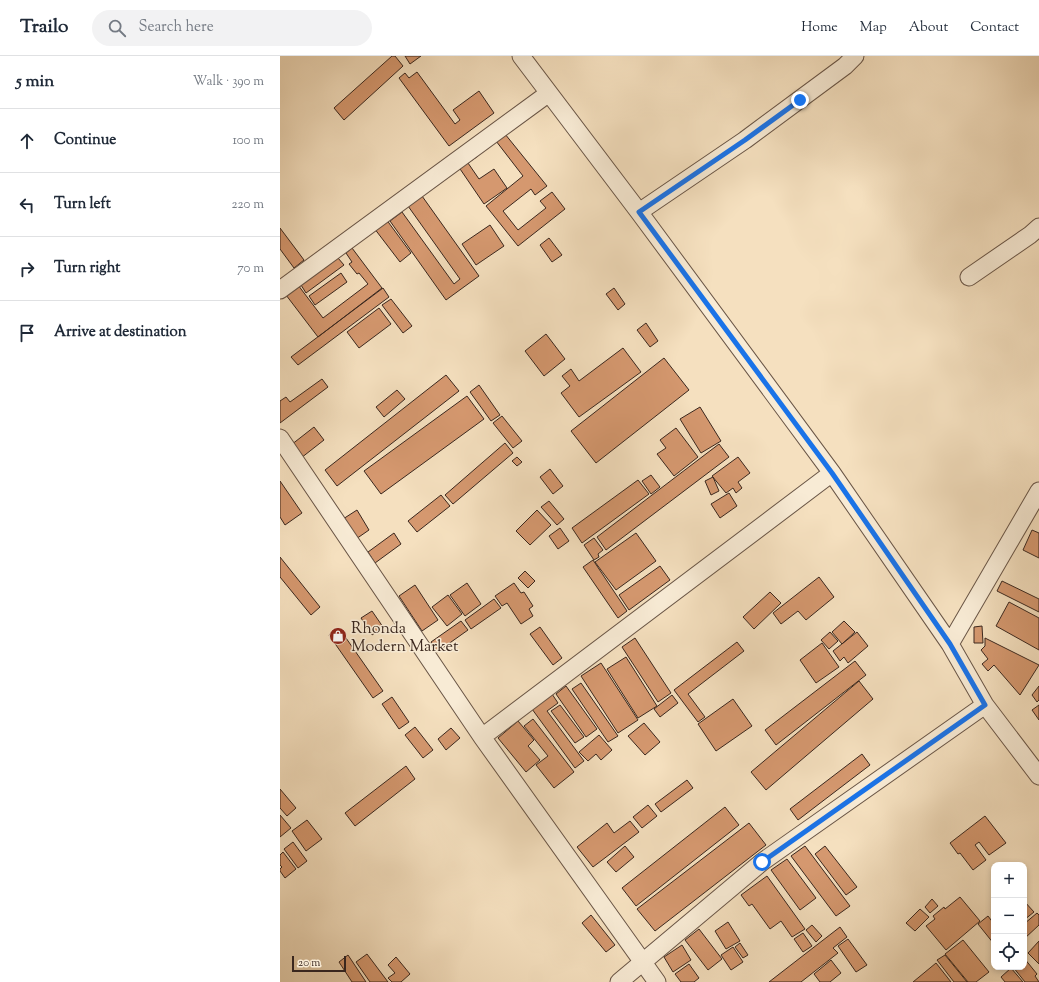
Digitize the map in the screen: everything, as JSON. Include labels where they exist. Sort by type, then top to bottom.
[{"type":"street","points":[[520,56],[639,212],[832,473],[950,644],[985,705],[1039,776]]},
{"type":"street","points":[[639,212],[745,140],[845,66],[855,56]]},
{"type":"street","points":[[280,290],[549,93]]},
{"type":"street","points":[[969,277],[1030,235],[1039,227]]},
{"type":"street","points":[[280,438],[482,737],[657,982]]},
{"type":"street","points":[[482,737],[832,473]]},
{"type":"street","points":[[950,644],[1039,491]]},
{"type":"street","points":[[619,982],[762,862],[985,705]]},
{"type":"building","points":[[392,56],[395,56],[403,66],[344,120],[334,108]]},
{"type":"building","points":[[405,56],[421,56],[410,64]]},
{"type":"building","points":[[417,72],[455,124],[460,120],[453,110],[479,91],[494,113],[449,146],[399,78],[405,73],[409,78]]},
{"type":"building","points":[[505,134],[547,186],[535,195],[531,189],[503,211],[518,230],[546,208],[540,201],[552,192],[565,209],[518,246],[486,206],[523,176],[496,141]]},
{"type":"building","points":[[474,151],[478,156],[468,163],[479,179],[494,169],[507,188],[484,204],[456,163]]},
{"type":"building","points":[[422,196],[479,276],[446,300],[390,221],[402,212],[454,284],[460,279],[408,206]]},
{"type":"building","points":[[386,219],[411,253],[400,262],[374,228]]},
{"type":"building","points":[[490,225],[504,246],[476,265],[462,244]]},
{"type":"building","points":[[280,228],[304,260],[294,268],[280,249]]},
{"type":"building","points":[[549,238],[562,255],[552,262],[540,245]]},
{"type":"building","points":[[352,248],[382,288],[318,337],[286,295],[298,285],[323,318],[368,284],[349,264],[352,262],[346,253]]},
{"type":"building","points":[[338,258],[344,265],[306,293],[301,285]]},
{"type":"building","points":[[341,273],[347,282],[315,305],[309,296]]},
{"type":"building","points":[[383,288],[389,297],[298,365],[291,357]]},
{"type":"building","points":[[614,288],[625,304],[618,310],[606,294]]},
{"type":"building","points":[[391,299],[412,326],[403,333],[382,305]]},
{"type":"building","points":[[379,308],[391,324],[359,348],[347,332]]},
{"type":"building","points":[[646,323],[658,341],[650,347],[637,330]]},
{"type":"building","points":[[546,334],[565,359],[544,376],[525,351]]},
{"type":"building","points":[[623,348],[641,372],[579,417],[561,393],[570,386],[562,376],[571,369],[579,381]]},
{"type":"building","points":[[664,358],[689,390],[596,463],[571,431]]},
{"type":"building","points":[[446,375],[459,391],[337,486],[325,470]]},
{"type":"building","points":[[322,379],[328,387],[280,423],[280,401],[286,397],[290,402]]},
{"type":"building","points":[[479,385],[500,415],[491,421],[470,392]]},
{"type":"building","points":[[397,390],[405,399],[384,417],[376,407]]},
{"type":"building","points":[[467,396],[484,419],[381,494],[364,471]]},
{"type":"building","points":[[700,407],[721,441],[701,453],[680,419]]},
{"type":"building","points":[[502,416],[522,441],[513,448],[493,423]]},
{"type":"building","points":[[314,427],[324,440],[301,458],[291,445]]},
{"type":"building","points":[[676,428],[698,457],[674,476],[657,454],[666,448],[660,440]]},
{"type":"building","points":[[505,443],[513,453],[453,504],[445,495]]},
{"type":"building","points":[[719,444],[729,457],[606,550],[597,537]]},
{"type":"building","points":[[517,457],[522,462],[517,466],[512,461]]},
{"type":"building","points":[[738,457],[750,473],[738,482],[742,488],[736,493],[733,488],[726,493],[712,476]]},
{"type":"building","points":[[550,469],[563,486],[553,494],[540,477]]},
{"type":"building","points":[[651,475],[660,487],[651,494],[642,481]]},
{"type":"building","points":[[713,477],[719,491],[711,495],[705,481]]},
{"type":"building","points":[[638,480],[649,494],[582,543],[572,528]]},
{"type":"building","points":[[280,481],[302,513],[285,525],[280,517]]},
{"type":"building","points":[[729,493],[737,506],[720,518],[711,504]]},
{"type":"building","points":[[441,495],[450,506],[417,532],[408,521]]},
{"type":"building","points":[[549,501],[564,519],[557,525],[541,507]]},
{"type":"building","points":[[357,510],[369,530],[356,539],[343,519]]},
{"type":"building","points":[[537,510],[551,525],[530,545],[516,531]]},
{"type":"building","points":[[560,528],[569,541],[558,549],[549,536]]},
{"type":"building","points":[[1032,530],[1039,533],[1039,558],[1023,550]]},
{"type":"building","points":[[394,533],[401,544],[375,563],[368,552]]},
{"type":"building","points":[[636,533],[656,561],[616,590],[595,562]]},
{"type":"building","points":[[594,538],[603,550],[598,554],[599,557],[594,560],[584,545]]},
{"type":"building","points":[[280,557],[320,607],[311,615],[280,577]]},
{"type":"building","points":[[593,560],[627,611],[618,618],[583,567]]},
{"type":"building","points":[[660,566],[670,580],[629,610],[619,595]]},
{"type":"building","points":[[525,571],[535,581],[528,588],[518,578]]},
{"type":"building","points":[[819,577],[834,597],[806,620],[798,611],[781,624],[773,613]]},
{"type":"building","points":[[1002,581],[1039,599],[1039,612],[997,591]]},
{"type":"building","points":[[467,583],[481,604],[465,616],[450,595]]},
{"type":"building","points":[[514,583],[521,593],[524,592],[533,606],[529,609],[533,616],[521,624],[507,603],[502,606],[495,596]]},
{"type":"building","points":[[415,585],[438,620],[422,631],[399,596]]},
{"type":"building","points":[[770,592],[781,603],[754,629],[743,617]]},
{"type":"building","points":[[448,595],[462,614],[447,626],[432,607]]},
{"type":"building","points":[[494,599],[501,608],[471,629],[465,620]]},
{"type":"building","points":[[1009,602],[1039,618],[1039,650],[996,626]]},
{"type":"building","points":[[372,611],[383,627],[372,635],[361,618]]},
{"type":"building","points":[[461,621],[468,630],[437,652],[431,642]]},
{"type":"building","points":[[844,621],[855,632],[842,644],[832,632]]},
{"type":"building","points":[[982,626],[983,643],[974,643],[974,627]]},
{"type":"building","points":[[540,627],[562,658],[553,665],[530,634]]},
{"type":"building","points":[[339,628],[383,691],[373,698],[329,635]]},
{"type":"building","points":[[830,632],[838,641],[829,649],[821,640]]},
{"type":"building","points":[[857,632],[868,646],[848,663],[844,657],[840,661],[833,651]]},
{"type":"building","points":[[635,638],[671,693],[658,702],[622,647]]},
{"type":"building","points":[[985,638],[1039,665],[1020,695],[994,665],[988,671],[982,664],[988,659],[981,650],[985,646]]},
{"type":"building","points":[[737,642],[744,651],[688,694],[705,717],[698,722],[674,690]]},
{"type":"building","points":[[822,643],[839,667],[816,683],[800,660]]},
{"type":"building","points":[[626,657],[657,706],[638,718],[607,669]]},
{"type":"building","points":[[855,661],[866,675],[776,745],[765,730]]},
{"type":"building","points":[[601,663],[638,720],[618,733],[581,676]]},
{"type":"building","points":[[859,681],[873,699],[766,790],[751,772]]},
{"type":"building","points":[[581,683],[618,736],[608,742],[572,689]]},
{"type":"building","points":[[566,686],[597,729],[586,737],[556,694]]},
{"type":"building","points":[[1039,686],[1039,700],[1037,702],[1032,695]]},
{"type":"building","points":[[552,694],[558,703],[547,711],[584,761],[575,768],[532,709]]},
{"type":"building","points":[[672,695],[678,703],[660,717],[654,709]]},
{"type":"building","points":[[392,697],[409,722],[399,729],[382,704]]},
{"type":"building","points":[[733,699],[752,726],[716,751],[698,724]]},
{"type":"building","points":[[560,705],[584,737],[575,743],[551,711]]},
{"type":"building","points":[[1039,705],[1039,720],[1032,710]]},
{"type":"building","points":[[533,719],[574,772],[554,788],[536,765],[548,756],[524,726]]},
{"type":"building","points":[[518,721],[534,740],[528,746],[540,760],[526,772],[498,738]]},
{"type":"building","points":[[644,723],[660,742],[645,755],[628,736]]},
{"type":"building","points":[[415,727],[433,750],[423,758],[405,735]]},
{"type":"building","points":[[451,728],[460,738],[446,750],[438,739]]},
{"type":"building","points":[[599,735],[612,750],[601,760],[596,754],[588,761],[579,752]]},
{"type":"building","points":[[862,754],[870,765],[798,820],[790,809]]},
{"type":"building","points":[[406,766],[415,779],[355,826],[345,813]]},
{"type":"building","points":[[687,780],[693,788],[661,812],[655,804]]},
{"type":"building","points":[[280,789],[296,808],[287,816],[280,808]]},
{"type":"building","points":[[648,805],[657,816],[642,828],[633,817]]},
{"type":"building","points":[[725,807],[739,825],[636,906],[622,888]]},
{"type":"building","points":[[280,815],[291,828],[280,837]]},
{"type":"building","points":[[985,816],[1006,843],[989,855],[979,842],[975,845],[986,860],[973,870],[950,843]]},
{"type":"building","points":[[307,820],[322,839],[306,851],[292,831]]},
{"type":"building","points":[[630,821],[639,832],[593,867],[577,847],[607,823],[614,833]]},
{"type":"building","points":[[749,823],[766,845],[655,931],[637,909]]},
{"type":"building","points":[[293,842],[307,861],[298,868],[284,849]]},
{"type":"building","points":[[625,846],[634,857],[616,872],[607,862]]},
{"type":"building","points":[[805,846],[850,906],[836,916],[791,856]]},
{"type":"building","points":[[825,846],[857,887],[846,895],[815,854]]},
{"type":"building","points":[[283,852],[296,869],[285,878],[280,871],[282,867],[280,865],[280,855]]},
{"type":"building","points":[[787,859],[816,898],[800,910],[771,870]]},
{"type":"building","points":[[767,876],[805,929],[792,937],[781,921],[770,929],[752,904],[749,906],[741,895]]},
{"type":"building","points":[[960,897],[980,921],[946,950],[926,926],[935,919],[933,916]]},
{"type":"building","points":[[932,899],[938,906],[930,913],[925,907]]},
{"type":"building","points":[[1027,904],[1034,912],[1027,918]]},
{"type":"building","points":[[920,909],[929,917],[915,931],[906,923]]},
{"type":"building","points":[[1037,913],[1039,915],[1039,925],[1027,936],[1027,934],[1027,921]]},
{"type":"building","points":[[591,915],[615,945],[606,952],[582,923]]},
{"type":"building","points":[[988,916],[991,920],[991,940],[978,924]]},
{"type":"building","points":[[728,922],[740,941],[726,949],[715,931]]},
{"type":"building","points":[[812,925],[822,936],[816,942],[806,930]]},
{"type":"building","points":[[840,927],[847,937],[833,948],[838,953],[801,982],[769,982]]},
{"type":"building","points":[[699,929],[722,959],[708,970],[685,940]]},
{"type":"building","points":[[803,933],[812,946],[803,952],[794,939]]},
{"type":"building","points":[[848,939],[867,965],[856,972],[838,946]]},
{"type":"building","points":[[963,940],[989,972],[976,982],[968,982],[945,954]]},
{"type":"building","points":[[1039,941],[1039,964],[1028,953]]},
{"type":"building","points":[[740,943],[748,955],[743,958],[735,947]]},
{"type":"building","points":[[682,945],[691,960],[673,972],[664,957]]},
{"type":"building","points":[[733,947],[743,962],[731,970],[721,955]]},
{"type":"building","points":[[367,954],[388,982],[370,982],[356,962]]},
{"type":"building","points":[[348,955],[366,982],[352,982],[339,962]]},
{"type":"building","points":[[945,955],[967,982],[954,982],[937,960]]},
{"type":"building","points":[[396,957],[410,974],[401,982],[392,982],[388,978],[395,973],[388,965]]},
{"type":"building","points":[[831,960],[841,973],[830,982],[820,982],[814,974]]},
{"type":"building","points":[[1027,962],[1037,974],[1035,976],[1039,982],[1025,982],[1015,970],[1027,970]]},
{"type":"building","points":[[936,963],[951,982],[913,982]]},
{"type":"building","points":[[689,964],[699,978],[694,982],[681,982],[675,974]]},
{"type":"building","points":[[1009,970],[1013,970],[1023,982],[1005,982],[1001,977]]},
{"type":"place","name":"Rhonda Modern Market","points":[[338,636]]},
{"type":"route","points":[[762,862],[985,705],[950,644],[832,473],[639,212],[745,140],[800,100]]}]
